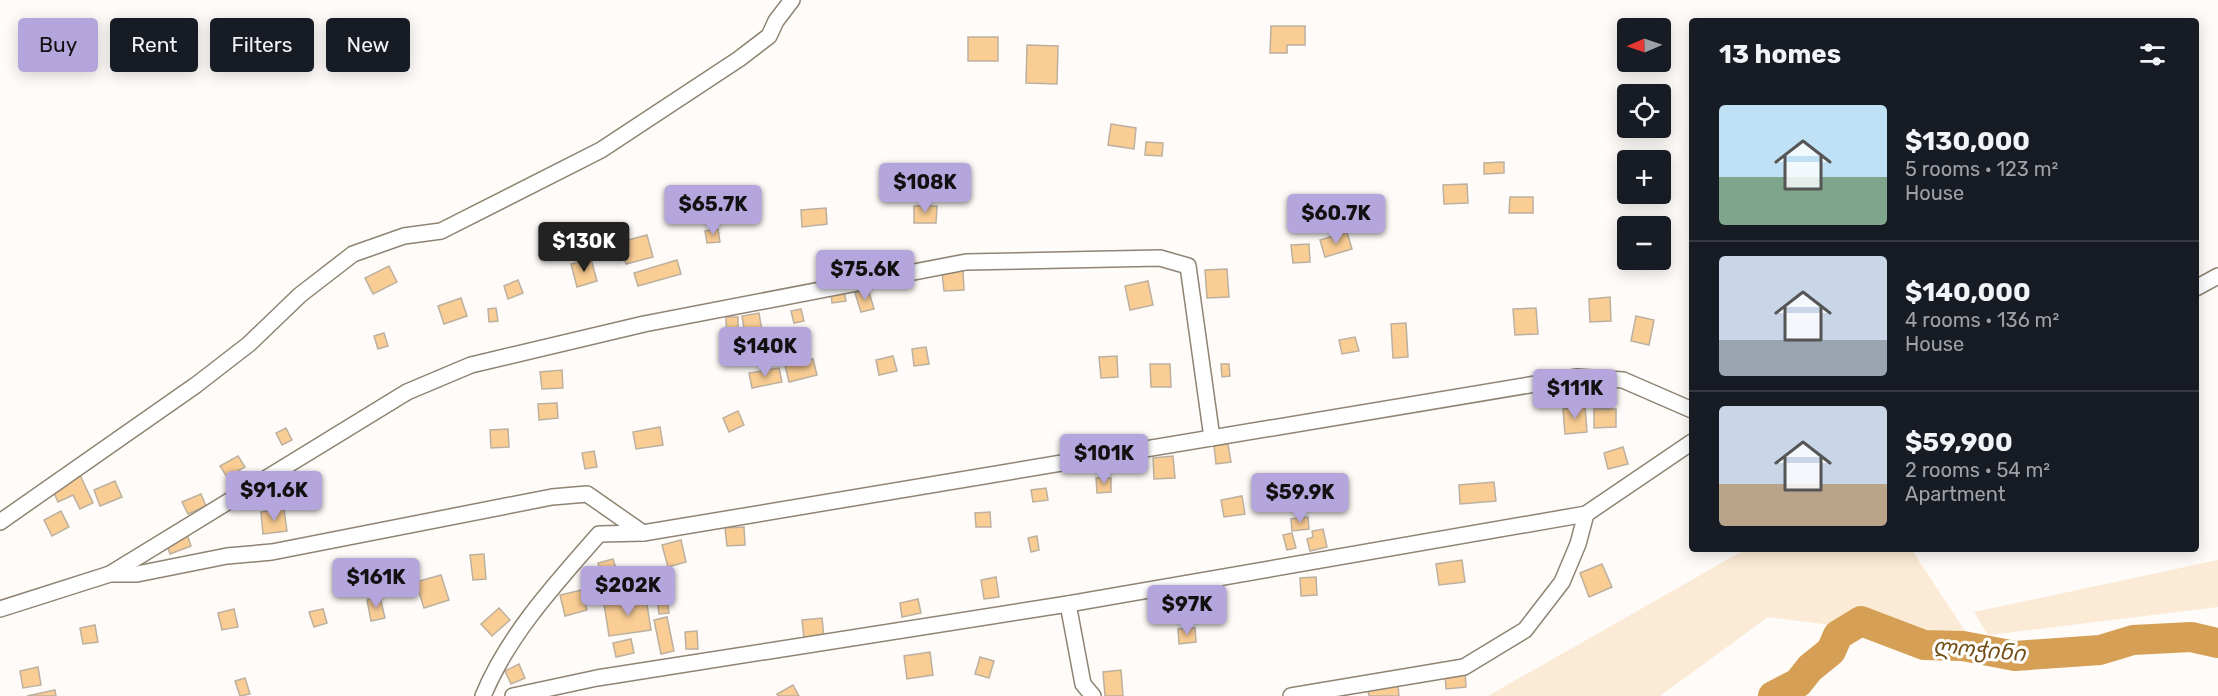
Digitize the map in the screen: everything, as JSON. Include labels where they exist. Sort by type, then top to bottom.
[{"type":"street","points":[[0,522],[196,385],[249,344],[300,295],[353,254],[404,236],[441,231],[601,150],[739,59],[769,36],[776,21],[792,0]]},
{"type":"street","points":[[0,609],[111,574],[407,392],[471,365],[644,324],[966,262],[1160,258],[1188,266],[1212,438]]},
{"type":"street","points":[[2199,286],[2218,276]]},
{"type":"street","points":[[483,696],[491,675],[533,612],[599,534],[643,533],[1577,377],[1623,380],[1689,409]]},
{"type":"street","points":[[513,696],[597,678],[1068,604],[1586,514],[1689,444]]},
{"type":"street","points":[[111,574],[137,574],[226,556],[272,552],[552,497],[587,494],[643,533]]},
{"type":"street","points":[[1291,696],[1464,667],[1525,630],[1562,582],[1578,544],[1586,514]]},
{"type":"street","points":[[1068,604],[1083,684],[1093,696]]},
{"type":"shaded area","points":[[1741,552],[1913,552],[1973,643],[1768,617],[1660,696],[1488,696]]},
{"type":"shaded area","points":[[2218,560],[2218,607],[1988,635],[1974,612]]},
{"type":"building","points":[[1271,26],[1305,26],[1305,45],[1287,45],[1287,53],[1270,53]]},
{"type":"building","points":[[968,37],[998,37],[998,61],[968,61]]},
{"type":"building","points":[[1027,45],[1058,46],[1057,84],[1026,83]]},
{"type":"building","points":[[1111,124],[1136,128],[1134,149],[1108,145]]},
{"type":"building","points":[[1146,142],[1163,143],[1162,156],[1145,155]]},
{"type":"building","points":[[1504,162],[1504,173],[1484,174],[1484,163]]},
{"type":"building","points":[[1467,184],[1468,203],[1444,204],[1443,185]]},
{"type":"building","points":[[1510,197],[1533,197],[1533,213],[1509,213]]},
{"type":"building","points":[[914,206],[937,206],[936,223],[914,223]]},
{"type":"building","points":[[826,208],[827,224],[802,227],[801,210]]},
{"type":"building","points":[[718,229],[720,242],[707,243],[705,231]]},
{"type":"building","points":[[1347,232],[1352,249],[1325,257],[1320,240]]},
{"type":"building","points":[[647,235],[653,257],[626,264],[620,242]]},
{"type":"building","points":[[1309,244],[1310,262],[1293,263],[1291,245]]},
{"type":"building","points":[[591,259],[597,281],[577,287],[571,264]]},
{"type":"building","points":[[677,260],[681,274],[638,286],[634,273]]},
{"type":"building","points":[[389,266],[397,282],[373,294],[365,278]]},
{"type":"building","points":[[1227,269],[1229,297],[1207,298],[1205,270]]},
{"type":"building","points":[[963,271],[964,290],[944,291],[942,272]]},
{"type":"building","points":[[518,280],[523,293],[508,299],[504,286]]},
{"type":"building","points":[[1148,281],[1153,305],[1130,310],[1125,286]]},
{"type":"building","points":[[868,289],[874,309],[861,312],[855,293]]},
{"type":"building","points":[[844,291],[846,301],[832,303],[831,293]]},
{"type":"building","points":[[1610,297],[1611,321],[1590,322],[1589,299]]},
{"type":"building","points":[[461,298],[467,316],[444,324],[438,306]]},
{"type":"building","points":[[496,308],[498,321],[489,322],[488,309]]},
{"type":"building","points":[[1536,308],[1538,334],[1515,335],[1513,309]]},
{"type":"building","points":[[801,309],[804,321],[794,323],[791,311]]},
{"type":"building","points":[[759,313],[764,343],[747,346],[742,316]]},
{"type":"building","points":[[1636,316],[1654,320],[1649,345],[1631,341]]},
{"type":"building","points":[[726,317],[738,317],[738,347],[727,347]]},
{"type":"building","points":[[1406,323],[1408,357],[1393,358],[1391,324]]},
{"type":"building","points":[[384,333],[388,346],[378,349],[374,336]]},
{"type":"building","points":[[1355,337],[1359,351],[1342,354],[1339,340]]},
{"type":"building","points":[[926,347],[929,364],[914,366],[912,349]]},
{"type":"building","points":[[893,356],[897,371],[879,375],[876,360]]},
{"type":"building","points":[[1117,356],[1118,377],[1101,378],[1099,357]]},
{"type":"building","points":[[813,359],[817,375],[789,382],[785,365]]},
{"type":"building","points":[[1150,364],[1170,364],[1171,387],[1151,387]]},
{"type":"building","points":[[1221,364],[1229,364],[1230,376],[1222,377]]},
{"type":"building","points":[[779,368],[782,382],[752,388],[749,373]]},
{"type":"building","points":[[562,370],[563,388],[542,389],[540,372]]},
{"type":"building","points":[[557,403],[558,418],[539,420],[538,404]]},
{"type":"building","points":[[1585,407],[1587,432],[1565,434],[1563,409]]},
{"type":"building","points":[[1594,409],[1616,409],[1616,427],[1594,428]]},
{"type":"building","points":[[738,411],[744,425],[729,432],[723,418]]},
{"type":"building","points":[[660,427],[663,445],[636,449],[633,432]]},
{"type":"building","points":[[286,428],[292,440],[282,445],[276,433]]},
{"type":"building","points":[[508,429],[509,447],[491,448],[490,430]]},
{"type":"building","points":[[1228,444],[1231,462],[1216,464],[1214,446]]},
{"type":"building","points":[[1623,447],[1628,464],[1608,469],[1604,453]]},
{"type":"building","points":[[594,451],[597,467],[585,469],[582,453]]},
{"type":"building","points":[[238,456],[245,467],[227,477],[220,466]]},
{"type":"building","points":[[1173,456],[1175,478],[1154,479],[1153,458]]},
{"type":"building","points":[[80,475],[93,503],[80,509],[73,495],[58,502],[52,488]]},
{"type":"building","points":[[1096,478],[1111,478],[1111,492],[1097,493]]},
{"type":"building","points":[[115,481],[122,497],[100,506],[94,490]]},
{"type":"building","points":[[1494,482],[1496,501],[1460,504],[1459,485]]},
{"type":"building","points":[[1046,488],[1048,500],[1033,502],[1031,490]]},
{"type":"building","points":[[201,494],[206,506],[188,514],[182,502]]},
{"type":"building","points":[[1242,496],[1245,514],[1224,517],[1221,500]]},
{"type":"building","points":[[284,509],[287,531],[263,534],[261,512]]},
{"type":"building","points":[[61,511],[69,527],[52,536],[44,520]]},
{"type":"building","points":[[990,512],[991,527],[976,527],[975,513]]},
{"type":"building","points":[[1308,517],[1309,529],[1292,531],[1291,519]]},
{"type":"building","points":[[744,527],[745,545],[727,546],[725,528]]},
{"type":"building","points":[[1323,529],[1327,547],[1310,551],[1307,539],[1313,537],[1312,531]]},
{"type":"building","points":[[1292,533],[1296,548],[1287,550],[1283,535]]},
{"type":"building","points":[[187,534],[191,546],[170,554],[166,542]]},
{"type":"building","points":[[1037,536],[1039,550],[1031,552],[1028,538]]},
{"type":"building","points":[[681,540],[686,562],[668,567],[662,545]]},
{"type":"building","points":[[484,554],[486,579],[473,580],[470,555]]},
{"type":"building","points":[[613,559],[618,575],[602,579],[598,563]]},
{"type":"building","points":[[1462,560],[1465,582],[1439,585],[1436,564]]},
{"type":"building","points":[[1602,564],[1612,587],[1589,597],[1580,573]]},
{"type":"building","points":[[441,575],[449,600],[424,608],[416,582]]},
{"type":"building","points":[[996,577],[999,597],[984,599],[981,580]]},
{"type":"building","points":[[1316,577],[1317,595],[1301,596],[1300,578]]},
{"type":"building","points":[[582,590],[587,610],[565,616],[560,595]]},
{"type":"building","points":[[380,597],[385,618],[371,621],[367,600]]},
{"type":"building","points":[[646,598],[651,630],[609,636],[604,604]]},
{"type":"building","points":[[667,598],[669,613],[659,614],[657,599]]},
{"type":"building","points":[[918,599],[921,613],[902,617],[900,603]]},
{"type":"building","points":[[499,608],[510,620],[492,636],[481,624]]},
{"type":"building","points":[[234,609],[238,627],[222,630],[218,613]]},
{"type":"building","points":[[323,609],[327,623],[314,627],[309,612]]},
{"type":"building","points":[[667,617],[674,651],[661,654],[654,620]]},
{"type":"building","points":[[822,618],[824,637],[804,639],[802,620]]},
{"type":"building","points":[[95,625],[98,642],[83,644],[80,628]]},
{"type":"building","points":[[1195,628],[1196,642],[1179,644],[1178,629]]},
{"type":"building","points":[[697,631],[698,649],[686,649],[685,632]]},
{"type":"building","points":[[631,639],[634,653],[616,657],[613,643]]},
{"type":"building","points":[[930,652],[933,675],[907,679],[904,656]]},
{"type":"building","points":[[980,657],[994,661],[989,678],[975,674]]},
{"type":"building","points":[[519,664],[525,678],[511,684],[505,671]]},
{"type":"building","points":[[38,667],[41,685],[23,688],[20,671]]},
{"type":"building","points":[[1121,670],[1123,696],[1105,696],[1103,672]]},
{"type":"building","points":[[1465,671],[1466,687],[1446,689],[1445,673]]},
{"type":"building","points":[[245,678],[250,694],[240,696],[235,681]]},
{"type":"building","points":[[793,685],[799,696],[778,696],[777,694]]},
{"type":"building","points":[[1398,685],[1399,696],[1369,696],[1368,690]]},
{"type":"building","points":[[55,690],[56,696],[27,696]]},
{"type":"waterway","name":"ლოჭინი","points":[[1773,696],[1798,683],[1810,668],[1831,651],[1838,635],[1861,621],[1924,645],[1963,646],[2015,656],[2100,650],[2133,640],[2191,637],[2218,643]]}]
